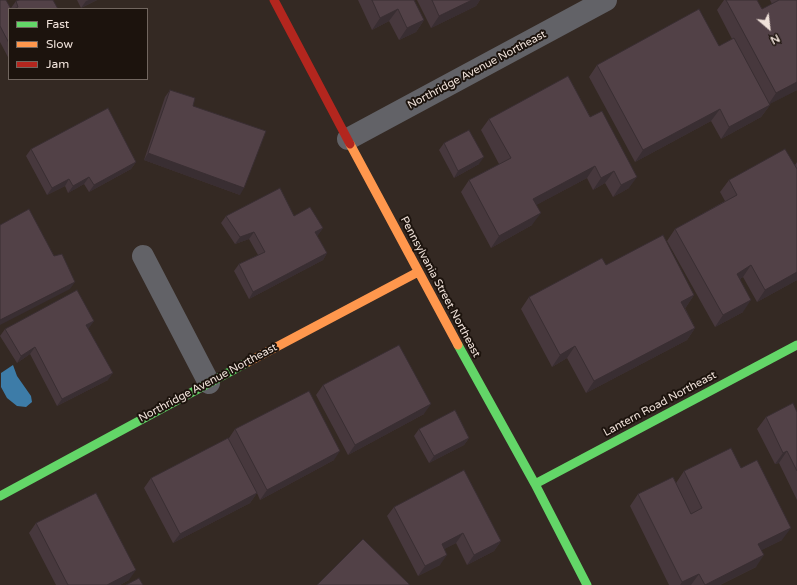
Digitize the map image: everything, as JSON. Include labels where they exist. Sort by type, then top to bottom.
[{"type":"street","name":"Pennsylvania Street Northeast","points":[[274,0],[418,272],[535,484],[587,585]]},
{"type":"street","name":"Northridge Avenue Northeast","points":[[348,139],[606,0]]},
{"type":"street","points":[[143,256],[209,383]]},
{"type":"street","name":"Northridge Avenue Northeast","points":[[0,496],[418,272]]},
{"type":"street","name":"Lantern Road Northeast","points":[[535,484],[797,346]]},
{"type":"water","points":[[13,365],[17,376],[31,396],[32,402],[26,407],[17,406],[7,398],[1,387],[1,373]]},
{"type":"building","points":[[0,0],[6,0],[10,8],[8,8],[8,41],[0,26]]},
{"type":"building","points":[[53,0],[57,8],[16,8],[18,7],[16,1]]},
{"type":"building","points":[[372,0],[414,0],[424,20],[407,28],[398,9],[380,18]]},
{"type":"building","points":[[432,0],[472,0],[439,16]]},
{"type":"building","points":[[726,0],[757,0],[762,9],[779,0],[797,0],[797,82],[776,93]]},
{"type":"building","points":[[699,9],[719,46],[734,38],[770,105],[729,127],[720,109],[643,150],[597,65]]},
{"type":"building","points":[[568,76],[590,117],[602,111],[637,177],[621,185],[614,171],[601,178],[595,166],[533,199],[541,213],[499,236],[469,180],[511,158],[489,119]]},
{"type":"building","points":[[170,90],[195,98],[193,106],[266,131],[244,188],[148,153]]},
{"type":"building","points":[[108,108],[136,162],[94,185],[89,177],[73,186],[69,179],[52,188],[31,149]]},
{"type":"building","points":[[469,130],[484,157],[458,171],[444,143]]},
{"type":"building","points":[[785,149],[797,169],[797,272],[765,290],[751,265],[737,274],[751,300],[723,315],[675,229],[737,195],[729,180]]},
{"type":"building","points":[[280,188],[294,216],[310,207],[323,228],[315,232],[327,253],[253,292],[239,264],[265,252],[254,232],[240,237],[226,216]]},
{"type":"building","points":[[29,209],[54,256],[62,254],[75,282],[0,320],[0,225]]},
{"type":"building","points":[[663,235],[694,295],[681,302],[695,328],[594,381],[575,346],[560,355],[529,297],[602,258],[606,265]]},
{"type":"building","points":[[77,290],[94,321],[86,325],[113,373],[62,399],[35,347],[21,356],[5,329]]},
{"type":"building","points":[[399,345],[431,404],[355,445],[323,385]]},
{"type":"building","points":[[309,391],[340,451],[267,490],[235,429]]},
{"type":"building","points":[[793,403],[797,412],[797,471],[787,451],[783,453],[766,417]]},
{"type":"building","points":[[455,410],[469,438],[434,456],[419,429]]},
{"type":"building","points":[[228,438],[257,493],[180,534],[151,478]]},
{"type":"building","points":[[731,448],[741,468],[757,460],[791,528],[758,544],[764,555],[705,585],[699,574],[682,582],[638,494],[673,477],[691,514],[702,508],[684,471]]},
{"type":"building","points":[[464,470],[501,541],[474,555],[463,533],[442,544],[447,555],[425,566],[394,507]]},
{"type":"building","points":[[96,493],[136,570],[107,585],[68,585],[36,523]]},
{"type":"building","points":[[363,539],[409,585],[317,585]]},
{"type":"building","points":[[139,578],[143,585],[126,585]]},
{"type":"traffic: fast","points":[[458,345],[535,484],[587,585]]},
{"type":"traffic: fast","points":[[535,484],[797,345]]},
{"type":"traffic: fast","points":[[0,496],[248,362]]},
{"type":"traffic: slow","points":[[350,144],[458,345]]},
{"type":"traffic: slow","points":[[248,362],[418,272]]},
{"type":"traffic: jam","points":[[274,0],[350,144]]}]
